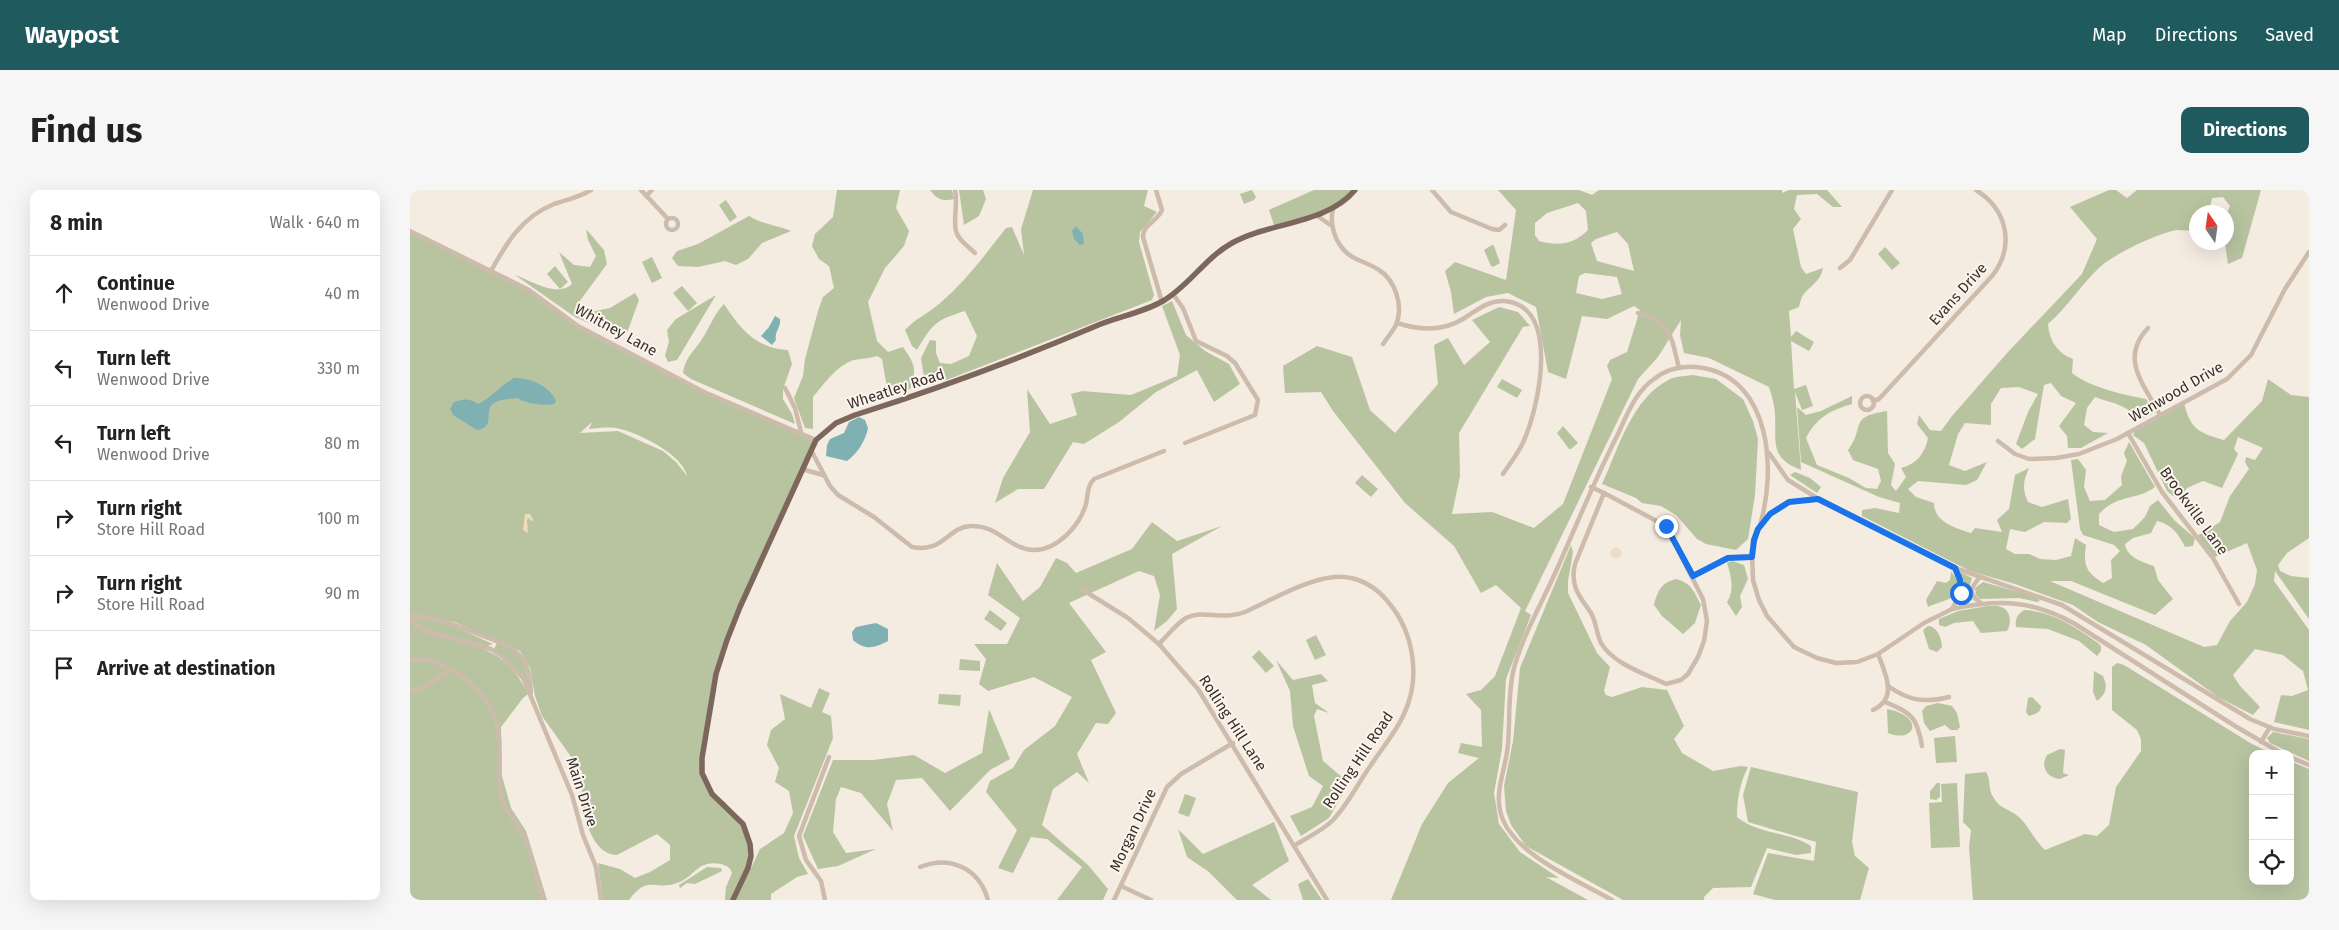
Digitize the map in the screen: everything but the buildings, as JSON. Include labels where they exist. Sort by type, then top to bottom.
[{"type":"main road","name":"Wheatley Road","points":[[732,900],[751,856],[749,836],[737,817],[707,787],[702,773],[702,758],[716,674],[727,640],[816,440],[836,423],[855,414],[976,375],[1097,325],[1162,302],[1215,255],[1233,242],[1333,208],[1355,190]]},
{"type":"street","points":[[491,271],[509,239],[525,221],[547,207],[591,190]]},
{"type":"street","points":[[640,190],[668,219]]},
{"type":"street","points":[[646,196],[652,190]]},
{"type":"street","points":[[955,190],[957,201],[956,231],[959,238],[975,253]]},
{"type":"street","points":[[1156,190],[1162,210],[1144,229],[1143,237],[1162,302]]},
{"type":"street","points":[[1432,190],[1447,209],[1456,215],[1496,230],[1505,225]]},
{"type":"street","points":[[1840,268],[1850,260],[1892,190]]},
{"type":"street","name":"Evans Drive","points":[[1873,401],[1879,399],[1950,322],[1992,276],[2002,261],[2006,242],[2004,223],[1994,204],[1976,190]]},
{"type":"street","points":[[1333,208],[1332,226],[1346,253],[1379,270],[1390,281],[1398,299],[1397,323],[1382,344]]},
{"type":"street","points":[[1316,215],[1332,226]]},
{"type":"street","name":"Whitney Lane","points":[[410,231],[529,290],[568,319],[704,392],[816,440]]},
{"type":"street","name":"Wenwood Drive","points":[[1998,441],[2009,451],[2022,458],[2040,460],[2079,454],[2128,433],[2227,378],[2244,363],[2259,341],[2285,289],[2309,252]]},
{"type":"street","points":[[1173,294],[1183,308],[1196,341],[1227,356],[1235,363],[1258,400],[1255,415],[1185,442]]},
{"type":"street","points":[[1397,323],[1418,329],[1440,328],[1458,322],[1485,305],[1503,301],[1518,306],[1531,317],[1540,347],[1540,388],[1526,437],[1503,474]]},
{"type":"street","points":[[1638,313],[1657,319],[1665,326],[1670,333],[1679,368]]},
{"type":"street","points":[[2148,328],[2135,344],[2134,363],[2160,415]]},
{"type":"street","points":[[1612,900],[1523,848],[1504,821],[1499,800],[1500,782],[1508,745],[1510,689],[1514,670],[1591,487],[1637,395],[1658,376],[1679,368],[1710,369],[1725,376],[1741,388],[1754,407],[1768,452],[1768,493],[1754,540],[1752,557],[1753,580],[1762,606],[1781,634],[1794,647],[1817,658],[1836,663],[1857,662],[1878,654],[1924,623],[1952,609],[1981,603],[2018,603],[2062,616],[2276,750]]},
{"type":"street","points":[[785,388],[795,408],[801,432]]},
{"type":"street","name":"Brookville Lane","points":[[2128,433],[2162,492],[2213,558],[2239,604]]},
{"type":"street","points":[[811,450],[823,475],[838,495],[874,516],[912,547],[935,546],[962,528],[978,526],[992,529],[1025,549],[1038,550],[1055,544],[1075,526],[1085,505],[1090,483],[1094,479],[1164,451]]},
{"type":"street","points":[[1768,452],[1788,480],[1818,499],[1955,568],[2043,596],[2062,605],[2233,710],[2270,727],[2309,736]]},
{"type":"street","points":[[802,469],[823,475]]},
{"type":"street","points":[[1591,487],[1604,493],[1666,526],[1693,576],[1705,604],[1707,621],[1704,641],[1688,674],[1681,680],[1666,684],[1611,655],[1601,642],[1590,610],[1576,592],[1573,575],[1575,564],[1604,493]]},
{"type":"street","points":[[1758,529],[1770,514],[1789,502],[1818,499]]},
{"type":"street","points":[[1693,576],[1728,558],[1752,557]]},
{"type":"street","points":[[1952,609],[1961,593],[1960,580],[1955,568]]},
{"type":"street","name":"Rolling Hill Road","points":[[1159,644],[1180,622],[1191,616],[1200,614],[1230,616],[1314,582],[1335,577],[1348,577],[1366,583],[1382,594],[1395,609],[1408,639],[1412,658],[1412,684],[1404,714],[1332,821],[1294,846]]},
{"type":"street","points":[[1980,577],[1972,586],[1971,591],[1973,597],[1981,603]]},
{"type":"street","name":"Rolling Hill Lane","points":[[1084,590],[1128,618],[1159,644],[1198,689],[1327,900]]},
{"type":"street","name":"Main Drive","points":[[410,614],[444,621],[514,649],[525,661],[528,668],[531,694]]},
{"type":"street","name":"Main Drive","points":[[410,620],[434,634],[475,643],[491,649],[503,657],[523,678],[572,795],[582,835],[596,867],[601,900]]},
{"type":"street","points":[[1873,710],[1885,702],[1888,697],[1888,686],[1878,654]]},
{"type":"street","points":[[410,659],[435,662],[450,670],[478,691],[495,718],[498,731],[498,776],[502,800],[506,810],[525,838],[544,900]]},
{"type":"street","points":[[410,692],[427,686],[450,670]]},
{"type":"street","points":[[1888,686],[1924,702],[1950,697]]},
{"type":"street","points":[[1885,702],[1910,714],[1916,721],[1922,746]]},
{"type":"street","points":[[2261,742],[2270,727]]},
{"type":"street","name":"Morgan Drive","points":[[1114,900],[1168,787],[1181,774],[1232,743]]},
{"type":"street","points":[[824,900],[821,881],[806,860],[799,836],[830,757]]},
{"type":"street","points":[[2294,759],[2309,765]]},
{"type":"street","points":[[920,867],[931,863],[943,862],[962,867],[979,880],[988,900]]},
{"type":"street","points":[[1121,886],[1151,900]]},
{"type":"green space","points":[[837,190],[900,190],[896,208],[909,231],[904,246],[885,268],[868,302],[877,341],[888,352],[903,347],[914,367],[914,376],[910,389],[897,395],[888,393],[882,359],[877,356],[848,362],[831,375],[813,397],[813,429],[805,428],[794,398],[803,376],[805,359],[823,297],[834,288],[829,266],[819,259],[812,246],[815,234],[833,217]]},
{"type":"green space","points":[[930,190],[952,190],[954,199],[940,199]]},
{"type":"green space","points":[[959,190],[983,190],[986,199],[979,216],[964,225]]},
{"type":"green space","points":[[1033,190],[1148,190],[1144,206],[1157,212],[1140,232],[1139,242],[1154,295],[1152,300],[944,381],[925,384],[921,358],[930,340],[936,341],[936,353],[940,363],[951,364],[969,356],[977,336],[965,311],[941,320],[936,324],[917,350],[912,346],[905,330],[939,304],[957,287],[1006,228],[1012,227],[1024,255],[1021,229]]},
{"type":"green space","points":[[1252,190],[1256,197],[1254,200],[1244,204],[1240,194]]},
{"type":"green space","points":[[1314,190],[1355,190],[1340,204],[1275,228],[1269,210]]},
{"type":"green space","points":[[1498,190],[1579,190],[1592,195],[1599,190],[1782,190],[1782,193],[1789,190],[1827,190],[1842,207],[1833,207],[1817,194],[1797,195],[1794,209],[1801,219],[1793,229],[1801,267],[1806,274],[1823,268],[1818,280],[1803,295],[1799,307],[1789,311],[1791,337],[1796,331],[1814,342],[1809,351],[1791,341],[1794,389],[1806,385],[1813,406],[1802,410],[1795,392],[1801,470],[1782,459],[1778,452],[1775,436],[1774,406],[1769,387],[1709,358],[1684,353],[1680,335],[1681,320],[1658,357],[1638,379],[1525,611],[1531,615],[1506,679],[1502,749],[1494,793],[1499,824],[1520,852],[1559,878],[1546,877],[1588,900],[1391,900],[1422,824],[1448,783],[1479,758],[1458,753],[1461,743],[1482,747],[1481,710],[1466,694],[1481,690],[1495,676],[1521,608],[1496,585],[1481,593],[1454,546],[1405,503],[1333,411],[1321,392],[1285,393],[1283,366],[1317,346],[1352,357],[1370,410],[1395,433],[1438,384],[1434,345],[1448,338],[1464,365],[1490,342],[1472,320],[1499,307],[1518,312],[1530,326],[1523,327],[1459,433],[1460,476],[1452,514],[1492,512],[1534,528],[1563,504],[1612,379],[1607,366],[1610,360],[1627,352],[1640,310],[1634,306],[1607,319],[1582,316],[1566,379],[1548,372],[1536,307],[1508,293],[1486,297],[1454,314],[1451,292],[1445,271],[1455,262],[1506,280],[1516,210]],"holes":[[[1578,203],[1586,211],[1588,230],[1577,239],[1565,243],[1553,244],[1539,241],[1535,235],[1535,223],[1547,213]],[[1617,232],[1628,244],[1634,271],[1597,261],[1591,243],[1596,239]],[[1585,273],[1617,277],[1622,294],[1602,299],[1576,293],[1579,276]]]},
{"type":"green space","points":[[2109,190],[2116,190],[2127,198],[2137,190],[2261,190],[2242,258],[2228,264],[2226,250],[2234,250],[2234,205],[2229,205],[2223,197],[2212,198],[2210,205],[2189,205],[2189,231],[2169,232],[2115,256],[2093,274],[2048,324],[2052,341],[2058,350],[2073,359],[2072,373],[2097,386],[2117,393],[2146,399],[2155,412],[2140,418],[2120,405],[2095,397],[2087,408],[2084,425],[2093,432],[2108,433],[2081,448],[2068,448],[2067,436],[2059,426],[2076,403],[2061,396],[2051,383],[2044,385],[2035,439],[2022,449],[2016,444],[2028,412],[2038,394],[2019,387],[2001,388],[1991,404],[1991,425],[1965,423],[1958,434],[1949,465],[1965,471],[1987,462],[1977,480],[1966,485],[1918,481],[1908,489],[1916,497],[1934,503],[1935,510],[1941,520],[1952,526],[1971,533],[1975,528],[2002,532],[1997,520],[2009,509],[2015,475],[2029,468],[2024,485],[2028,502],[2042,507],[2068,499],[2071,519],[2067,523],[2044,522],[2025,532],[2010,529],[2006,549],[2015,554],[2029,554],[2040,559],[2056,560],[2071,556],[2075,538],[2086,545],[2085,558],[2089,572],[2103,583],[2112,578],[2111,560],[2120,551],[2114,545],[2083,535],[2080,529],[2071,460],[2078,459],[2086,470],[2084,487],[2090,501],[2105,500],[2122,485],[2121,476],[2127,461],[2124,453],[2129,442],[2155,487],[2141,494],[2113,503],[2099,514],[2099,525],[2114,532],[2133,529],[2145,517],[2150,506],[2158,500],[2175,521],[2195,538],[2193,546],[2185,547],[2174,531],[2162,522],[2157,521],[2151,533],[2133,538],[2125,544],[2126,549],[2132,556],[2154,566],[2158,580],[2173,599],[2155,615],[2071,581],[2050,581],[2204,647],[2217,645],[2230,621],[2247,602],[2255,584],[2257,570],[2247,543],[2213,558],[2197,536],[2220,522],[2230,496],[2249,469],[2245,462],[2246,457],[2255,460],[2263,448],[2238,437],[2234,449],[2238,454],[2222,488],[2203,481],[2187,488],[2180,498],[2173,496],[2167,491],[2144,443],[2133,435],[2136,429],[2184,403],[2189,419],[2197,429],[2224,440],[2262,401],[2268,379],[2291,395],[2309,397],[2309,538],[2287,553],[2278,565],[2280,571],[2291,576],[2309,578],[2309,619],[2275,571],[2274,581],[2309,630],[2309,730],[2274,722],[2281,695],[2292,696],[2308,690],[2303,671],[2283,655],[2255,649],[2233,675],[2240,686],[2260,707],[2253,715],[2218,697],[2146,645],[2098,622],[2073,605],[2015,584],[1970,571],[1862,516],[1862,510],[1875,508],[1899,513],[1900,503],[1879,497],[1801,462],[1797,407],[1806,415],[1821,411],[1852,396],[1852,404],[1837,409],[1819,420],[1806,438],[1817,465],[1849,478],[1866,488],[1877,489],[1881,481],[1878,469],[1853,460],[1848,450],[1862,420],[1875,413],[1887,411],[1888,453],[1895,464],[1891,485],[1896,491],[1906,477],[1901,468],[1916,461],[1927,443],[1928,438],[1917,424],[1919,415],[1930,430],[1941,431],[2008,352],[2082,274],[2097,239],[2070,207]]},
{"type":"green space","points":[[726,200],[737,217],[730,222],[719,205]]},
{"type":"green space","points":[[749,216],[791,231],[762,243],[748,259],[736,265],[725,261],[698,267],[678,266],[672,258],[677,251],[698,244]]},
{"type":"green space","points":[[586,229],[604,250],[607,264],[579,302],[591,312],[610,308],[635,293],[639,300],[627,333],[616,335],[575,317],[515,275],[544,287],[552,289],[566,288],[572,284],[559,252],[574,265],[590,267],[596,256],[588,240]]},
{"type":"green space","points":[[410,231],[529,290],[568,319],[704,392],[816,440],[721,657],[701,768],[715,795],[725,802],[743,824],[751,856],[733,900],[725,900],[726,887],[732,873],[731,871],[725,865],[713,863],[701,866],[677,883],[646,885],[629,900],[603,900],[598,863],[620,869],[635,878],[650,872],[670,860],[670,845],[657,834],[617,855],[601,849],[591,834],[579,798],[583,788],[582,772],[542,716],[535,696],[530,668],[520,651],[454,622],[410,613]],"holes":[[[592,422],[589,429],[616,428],[647,439],[677,460],[684,468],[687,476],[676,462],[663,451],[618,431],[580,433]]]},
{"type":"green space","points":[[1492,245],[1500,263],[1493,267],[1484,250]]},
{"type":"green space","points":[[1885,247],[1900,263],[1892,270],[1878,254]]},
{"type":"green space","points":[[652,257],[662,278],[652,283],[642,262]]},
{"type":"green space","points":[[555,266],[568,282],[560,289],[547,274]]},
{"type":"green space","points":[[682,286],[697,303],[688,311],[673,293]]},
{"type":"green space","points":[[716,295],[677,360],[668,362],[665,355],[669,342],[667,330],[676,319]]},
{"type":"green space","points":[[1172,301],[1186,335],[1205,351],[1229,364],[1240,384],[1214,402],[1197,370],[1156,392],[1119,422],[1084,444],[1073,442],[1044,489],[1018,489],[995,503],[1003,478],[1030,432],[1027,389],[1050,424],[1077,415],[1071,394],[1082,391],[1131,395],[1177,376],[1180,355],[1162,306]]},
{"type":"green space","points":[[724,304],[750,336],[767,346],[788,350],[792,364],[783,389],[783,399],[792,414],[795,424],[691,379],[683,373],[689,356]]},
{"type":"green space","points":[[1693,375],[1716,379],[1743,399],[1753,421],[1758,439],[1755,495],[1748,539],[1736,550],[1706,544],[1697,539],[1676,515],[1661,506],[1642,503],[1636,498],[1602,484],[1628,425],[1646,398],[1657,387],[1670,379]]},
{"type":"green space","points":[[1502,379],[1522,390],[1517,398],[1497,387]]},
{"type":"green space","points":[[1563,426],[1578,443],[1571,449],[1569,449],[1557,433]]},
{"type":"green space","points":[[1795,472],[1810,478],[1821,487],[1817,493],[1790,475]]},
{"type":"green space","points":[[1362,475],[1378,489],[1371,497],[1355,483]]},
{"type":"green space","points":[[1152,522],[1177,541],[1222,526],[1172,554],[1177,609],[1167,621],[1154,631],[1160,595],[1154,576],[1139,571],[1069,603],[1106,652],[1091,660],[1116,713],[1108,724],[1096,723],[1077,754],[1089,783],[1077,772],[1053,789],[1042,825],[1088,865],[1108,889],[1103,900],[1057,900],[1082,867],[1047,839],[1031,837],[1013,873],[998,868],[1017,830],[986,792],[990,781],[1013,768],[1024,750],[1055,726],[1072,697],[1034,677],[988,691],[979,684],[986,659],[974,644],[1007,644],[1020,618],[988,595],[997,563],[1023,601],[1040,587],[1056,558],[1067,563],[1076,573],[1132,549]]},
{"type":"green space","points":[[1571,545],[1573,552],[1568,593],[1597,653],[1610,667],[1604,691],[1606,695],[1612,697],[1642,687],[1667,690],[1684,726],[1674,739],[1682,753],[1713,771],[1741,766],[1748,767],[1740,791],[1737,817],[1754,827],[1802,841],[1811,846],[1811,853],[1796,855],[1767,848],[1751,887],[1713,888],[1704,897],[1704,900],[1623,900],[1526,846],[1511,825],[1506,811],[1504,786],[1513,741],[1520,668]]},
{"type":"green space","points":[[1732,561],[1744,565],[1748,579],[1740,596],[1742,607],[1736,616],[1727,602],[1732,588],[1727,563]]},
{"type":"green space","points":[[1951,572],[1957,581],[1958,592],[1948,599],[1928,607],[1926,600],[1937,581],[1946,583],[1950,580]]},
{"type":"green space","points":[[1960,572],[1972,578],[1968,592],[1973,600],[1960,602],[1964,588]]},
{"type":"green space","points":[[1676,579],[1689,586],[1701,605],[1695,623],[1683,634],[1662,616],[1654,605],[1661,588]]},
{"type":"green space","points":[[1983,582],[2036,597],[2040,601],[2019,598],[1980,599],[1976,595],[1975,588]]},
{"type":"green space","points":[[1999,606],[2007,611],[2010,621],[2007,631],[1981,633],[1973,621],[1954,623],[1945,627],[1939,625],[1939,619],[1958,611]]},
{"type":"green space","points":[[990,610],[1007,623],[1001,631],[984,619]]},
{"type":"green space","points":[[2024,610],[2044,613],[2063,621],[2098,643],[2101,646],[2101,651],[2097,656],[2079,641],[2048,629],[2016,627],[2017,617]]},
{"type":"green space","points":[[410,616],[449,624],[493,644],[487,646],[434,633],[410,620]]},
{"type":"green space","points":[[410,622],[428,631],[491,652],[517,675],[528,694],[501,727],[502,776],[511,808],[526,831],[547,900],[410,900]]},
{"type":"green space","points":[[1928,626],[1934,628],[1940,637],[1942,647],[1937,652],[1929,649],[1923,630]]},
{"type":"green space","points":[[1316,635],[1326,655],[1315,660],[1306,640]]},
{"type":"green space","points":[[497,643],[513,650],[522,660],[530,689],[494,649]]},
{"type":"green space","points":[[1259,650],[1274,666],[1266,673],[1252,657]]},
{"type":"green space","points":[[960,659],[980,661],[980,671],[959,670]]},
{"type":"green space","points":[[1276,660],[1293,680],[1321,674],[1328,681],[1312,685],[1315,703],[1329,713],[1317,709],[1314,716],[1323,761],[1349,783],[1329,818],[1301,836],[1290,816],[1312,807],[1323,786],[1309,776],[1293,726],[1290,691]]},
{"type":"green space","points":[[2117,663],[2124,665],[2265,750],[2249,750],[2249,885],[2294,885],[2294,763],[2309,769],[2309,900],[1973,900],[1969,847],[1971,830],[1963,822],[1965,774],[1986,772],[1991,792],[1999,805],[2020,818],[2045,850],[2085,834],[2097,836],[2109,825],[2116,787],[2141,751],[2141,739],[2137,730],[2112,710],[2112,667]]},
{"type":"green space","points":[[2094,671],[2103,676],[2106,687],[2104,693],[2097,701],[2093,692]]},
{"type":"green space","points":[[819,688],[830,693],[822,712],[831,716],[833,738],[794,836],[799,858],[808,874],[797,877],[771,894],[771,900],[736,900],[760,849],[784,833],[793,813],[789,791],[775,782],[779,768],[767,745],[771,730],[785,719],[780,694],[811,708]]},
{"type":"green space","points":[[939,694],[961,695],[960,706],[938,704]]},
{"type":"green space","points":[[2032,697],[2041,708],[2037,713],[2029,716],[2026,712],[2028,698]]},
{"type":"green space","points":[[1938,703],[1952,706],[1957,713],[1960,727],[1957,730],[1951,730],[1945,725],[1930,731],[1924,723],[1922,711],[1926,706]]},
{"type":"green space","points":[[989,709],[1010,759],[990,770],[950,811],[922,778],[896,780],[887,804],[893,831],[861,793],[841,787],[836,799],[833,832],[846,853],[876,849],[838,866],[818,869],[803,836],[833,760],[873,760],[914,755],[945,773],[982,753]]},
{"type":"green space","points":[[1887,709],[1899,712],[1907,717],[1912,728],[1910,732],[1905,735],[1888,733]]},
{"type":"green space","points":[[2273,732],[2309,739],[2309,761],[2294,754],[2294,750],[2285,750],[2270,743],[2267,738]]},
{"type":"green space","points":[[1955,736],[1957,762],[1936,763],[1934,738]]},
{"type":"green space","points":[[2060,749],[2065,750],[2063,773],[2069,775],[2060,779],[2048,774],[2044,764],[2047,755]]},
{"type":"green space","points":[[1751,767],[1858,792],[1852,842],[1855,856],[1869,868],[1860,900],[1775,900],[1753,894],[1768,853],[1814,861],[1816,842],[1748,822],[1743,795]]},
{"type":"green space","points":[[1937,783],[1940,783],[1940,797],[1936,800],[1930,799],[1930,791]]},
{"type":"green space","points":[[1957,783],[1960,847],[1931,848],[1929,803],[1942,802],[1941,784]]},
{"type":"green space","points":[[1185,794],[1196,798],[1189,817],[1178,813]]},
{"type":"green space","points":[[1274,822],[1289,861],[1252,885],[1271,900],[1237,900],[1209,872],[1187,857],[1178,829],[1203,854]]},
{"type":"green space","points":[[707,867],[721,868],[722,871],[695,884],[687,883],[680,888],[679,885]]},
{"type":"green space","points":[[1308,879],[1322,900],[1303,900],[1298,884]]},
{"type":"sand","points":[[525,514],[530,514],[533,519],[532,522],[529,518],[527,520],[528,533],[523,530]]},
{"type":"shaded area","points":[[1616,547],[1622,553],[1616,559],[1610,553]]},
{"type":"water","points":[[1076,226],[1083,234],[1084,244],[1080,245],[1074,239],[1072,231]]},
{"type":"water","points":[[775,316],[780,319],[780,325],[776,340],[772,345],[761,336]]},
{"type":"water","points":[[514,378],[538,383],[553,395],[556,401],[554,404],[544,405],[530,403],[517,398],[499,401],[491,406],[486,426],[477,430],[453,415],[450,409],[454,402],[466,400],[478,404]]},
{"type":"water","points":[[859,417],[865,420],[868,428],[858,451],[847,461],[826,456],[827,445],[830,439],[844,433],[849,422]]},
{"type":"water","points":[[876,623],[888,629],[888,641],[866,647],[853,640],[852,632],[856,627]]},
{"type":"route","points":[[1666,526],[1672,533],[1693,576],[1732,556],[1752,557],[1754,540],[1758,529],[1770,514],[1789,502],[1818,499],[1955,568],[1960,580],[1961,593]]}]
